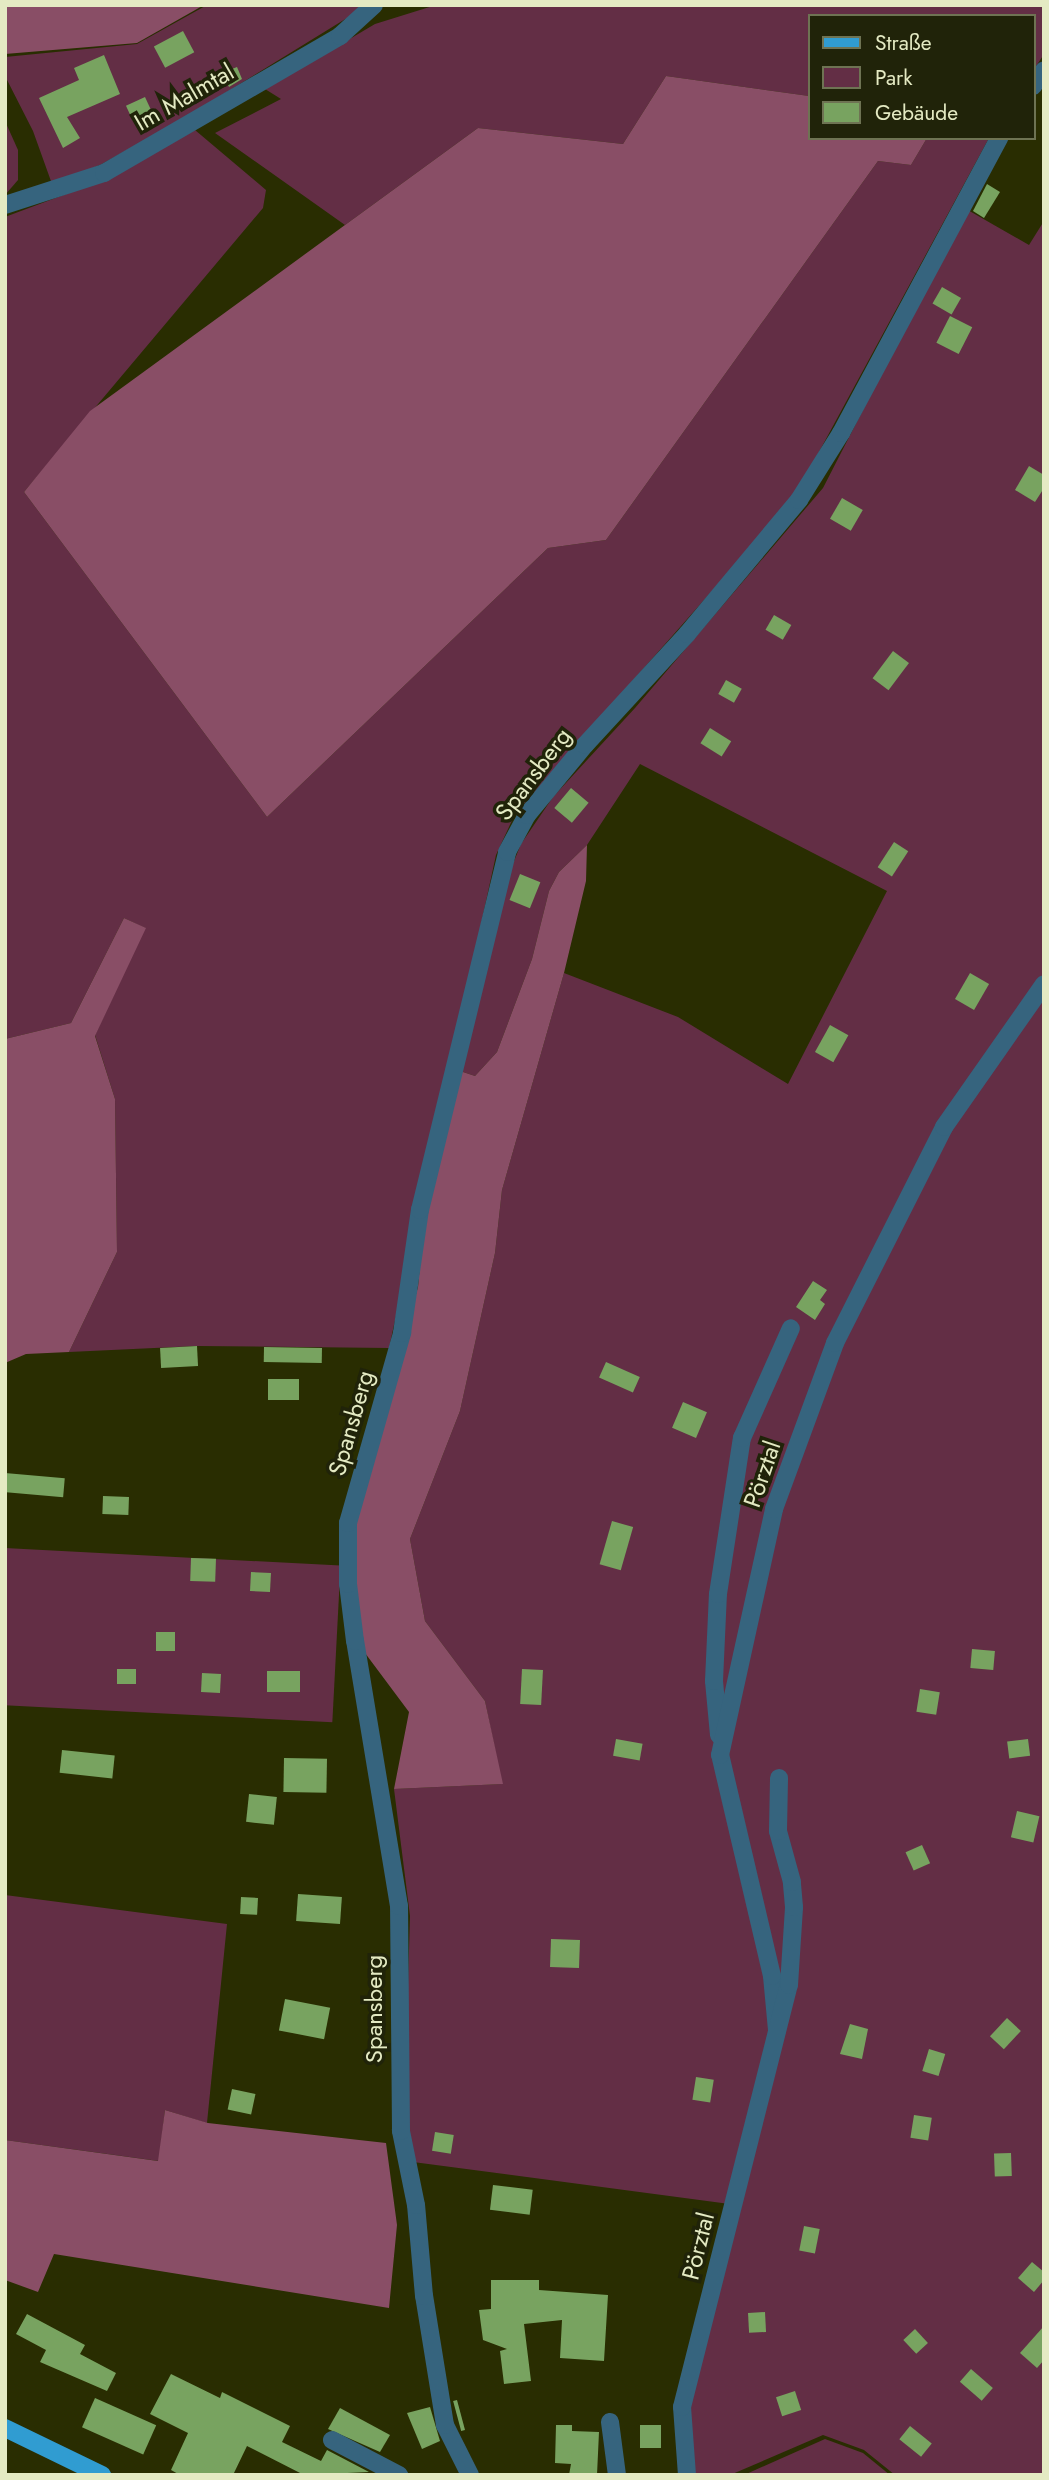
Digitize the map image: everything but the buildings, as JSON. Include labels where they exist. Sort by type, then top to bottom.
[{"type":"main road","points":[[5,2428],[102,2475]]},
{"type":"street","name":"Im Malmtal","points":[[5,205],[104,173],[340,36],[374,5]]},
{"type":"street","name":"Spansberg","points":[[470,2475],[445,2426],[424,2296],[416,2204],[399,2103],[400,1906],[355,1641],[348,1584],[348,1522],[402,1333],[420,1210],[507,852],[527,815],[584,745],[687,634],[799,500],[841,433],[998,140]]},
{"type":"street","name":"Pörztal","points":[[777,2030],[769,1964],[720,1755],[774,1509],[835,1343],[944,1126],[1044,984]]},
{"type":"street","points":[[720,1755],[714,1681],[718,1594],[742,1438],[791,1328]]},
{"type":"street","name":"Pörztal","points":[[687,2475],[682,2407],[789,1985],[794,1907],[792,1882],[778,1831],[779,1778]]},
{"type":"street","points":[[610,2422],[617,2475]]},
{"type":"street","points":[[332,2440],[400,2475]]},
{"type":"green space","points":[[207,5],[368,5],[188,116],[100,165],[52,184],[33,131],[5,76],[5,57],[137,44]]},
{"type":"green space","points":[[436,5],[1044,5],[1044,54],[1035,68],[1035,14],[808,14],[808,96],[666,76],[623,144],[478,128],[345,225],[215,133],[281,99],[265,89],[375,24]]},
{"type":"green space","points":[[5,121],[18,150],[18,180],[5,195]]},
{"type":"green space","points":[[195,130],[266,190],[263,208],[24,492],[267,817],[548,548],[606,540],[878,161],[911,165],[926,140],[988,140],[794,498],[515,814],[496,855],[389,1348],[197,1346],[69,1352],[117,1252],[115,1099],[95,1035],[145,928],[124,918],[71,1023],[5,1039],[5,217],[106,179]]},
{"type":"green space","points":[[966,209],[1029,245],[1044,221],[1044,2475],[895,2475],[864,2450],[823,2435],[730,2475],[695,2475],[688,2413],[737,2205],[413,2162],[405,2090],[410,1916],[394,1789],[502,1784],[485,1701],[425,1621],[410,1539],[460,1411],[495,1253],[502,1190],[564,973],[678,1017],[788,1084],[887,891],[640,764],[587,845],[559,872],[549,891],[532,959],[497,1052],[475,1076],[460,1071],[510,871],[521,844],[553,797],[635,708],[823,488]]},
{"type":"green space","points":[[5,1548],[341,1566],[332,1722],[5,1705]]},
{"type":"green space","points":[[5,1895],[227,1924],[207,2123],[165,2110],[159,2161],[5,2140]]},
{"type":"green space","points":[[825,2439],[863,2453],[890,2475],[744,2475]]},
{"type":"shaded area","points":[[5,5],[204,5],[137,43],[5,54]]},
{"type":"shaded area","points":[[666,76],[808,96],[808,140],[926,140],[911,165],[878,161],[606,540],[548,548],[267,817],[24,492],[90,411],[478,128],[623,144]]},
{"type":"shaded area","points":[[587,845],[586,881],[564,973],[502,1190],[495,1253],[460,1411],[410,1539],[425,1621],[485,1701],[503,1784],[394,1789],[409,1712],[365,1653],[351,1583],[353,1526],[418,1287],[424,1219],[460,1071],[475,1076],[497,1052],[532,959],[549,891],[559,872]]},
{"type":"shaded area","points":[[124,918],[146,928],[95,1036],[115,1099],[117,1252],[69,1352],[26,1354],[5,1363],[5,1039],[71,1023]]},
{"type":"shaded area","points":[[165,2110],[208,2123],[386,2143],[397,2225],[389,2308],[54,2254],[38,2292],[5,2280],[5,2140],[158,2161]]}]
